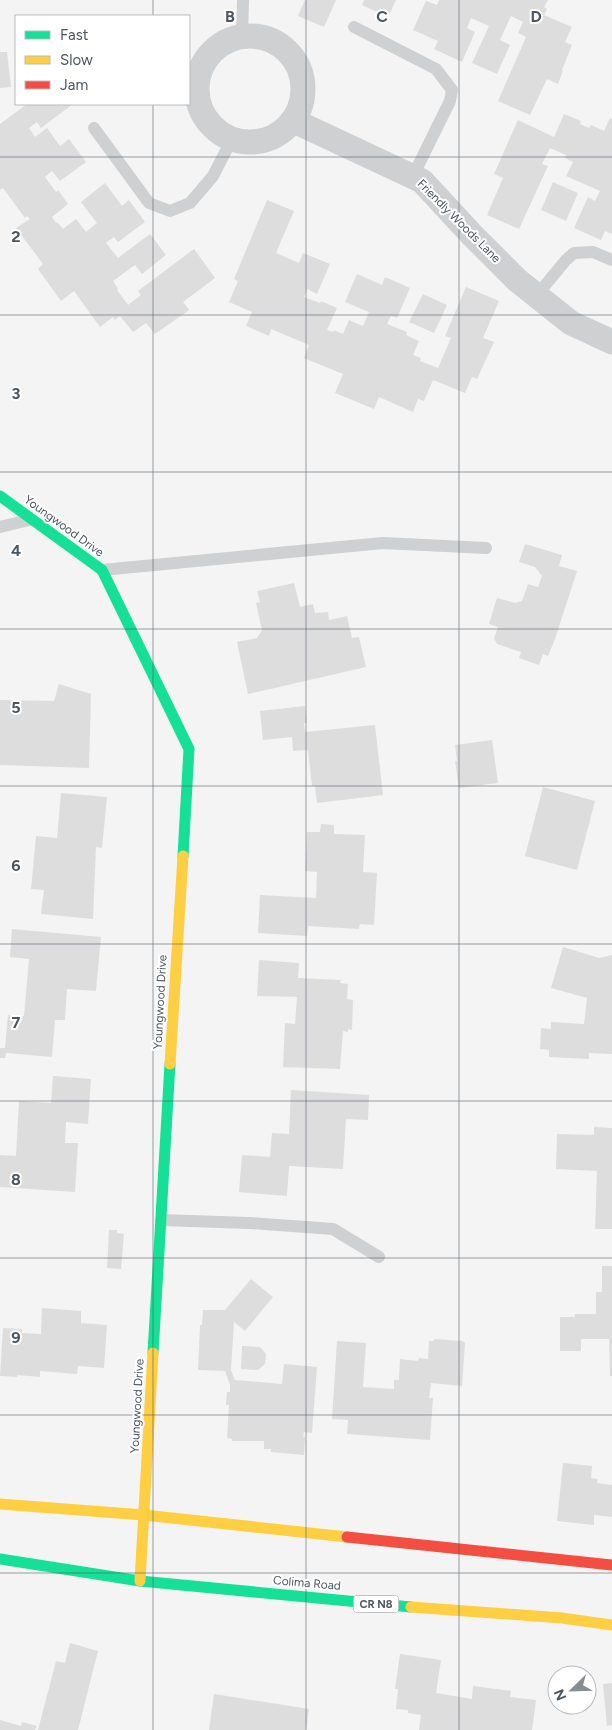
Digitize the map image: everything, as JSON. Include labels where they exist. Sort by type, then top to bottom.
[{"type":"main road","name":"Youngwood Drive","points":[[0,496],[102,570],[189,750],[140,1581]]},
{"type":"main road","points":[[0,1504],[144,1515],[612,1565]]},
{"type":"main road","name":"Colima Road","points":[[0,1560],[140,1581],[378,1604],[562,1618],[612,1625]]},
{"type":"street","points":[[242,36],[260,36],[276,42],[291,54],[300,69],[304,87],[302,105],[294,121],[281,133],[266,140],[249,143],[232,139],[216,130],[205,117],[198,100],[197,82],[202,66],[212,52],[226,41],[242,36]]},
{"type":"street","name":"Friendly Woods Lane","points":[[294,121],[422,181],[517,280],[571,322],[612,342]]},
{"type":"lane","points":[[242,36],[243,0]]},
{"type":"lane","points":[[354,27],[436,68],[452,90],[450,101],[413,176]]},
{"type":"lane","points":[[94,128],[149,202],[170,211],[190,203],[213,176],[232,139]]},
{"type":"lane","points":[[536,295],[574,253],[593,252],[612,260]]},
{"type":"lane","points":[[0,527],[32,519]]},
{"type":"lane","points":[[102,570],[383,543],[486,548]]},
{"type":"lane","points":[[161,1220],[249,1223],[333,1229],[378,1257]]},
{"type":"building","points":[[305,0],[336,0],[324,27],[298,16]]},
{"type":"building","points":[[364,0],[396,0],[388,17],[362,5]]},
{"type":"building","points":[[439,0],[548,0],[544,7],[547,9],[544,15],[572,27],[565,42],[572,45],[558,84],[547,79],[530,115],[498,101],[526,37],[518,33],[523,22],[511,16],[500,40],[510,45],[497,74],[472,63],[489,26],[471,18],[467,28],[475,32],[462,62],[434,49],[438,41],[413,30],[426,1],[437,5]]},
{"type":"building","points":[[0,52],[7,52],[11,87],[0,88]]},
{"type":"building","points":[[26,105],[72,105],[41,128],[37,122],[29,128],[35,137],[47,128],[60,146],[69,139],[86,162],[60,181],[52,171],[45,177],[68,204],[52,217],[63,229],[76,219],[86,232],[97,223],[81,202],[105,183],[122,206],[129,200],[145,222],[118,242],[114,237],[106,243],[118,258],[150,234],[166,255],[142,274],[135,265],[113,281],[117,290],[128,305],[141,295],[138,291],[194,249],[215,278],[183,302],[189,310],[155,334],[146,323],[133,332],[120,316],[115,320],[113,317],[100,327],[74,291],[61,301],[38,269],[43,264],[16,228],[30,219],[27,216],[25,218],[3,188],[0,190],[0,124]]},
{"type":"building","points":[[564,114],[581,121],[580,124],[589,128],[591,125],[604,131],[610,118],[612,119],[612,234],[605,231],[601,240],[574,228],[588,197],[595,201],[600,191],[566,176],[573,162],[565,158],[566,155],[550,148],[542,164],[548,166],[519,229],[487,215],[503,178],[494,174],[518,120],[554,137]]},
{"type":"building","points":[[553,182],[578,193],[566,221],[541,210]]},
{"type":"building","points":[[267,200],[294,211],[276,253],[299,263],[303,253],[330,264],[317,294],[307,289],[304,297],[320,303],[321,301],[337,308],[327,330],[333,332],[334,330],[343,334],[349,320],[363,326],[369,312],[345,302],[357,274],[382,285],[385,277],[410,288],[397,318],[391,316],[387,324],[407,332],[406,335],[419,341],[413,355],[421,358],[420,361],[438,368],[451,338],[445,336],[466,287],[499,301],[483,338],[494,342],[477,379],[472,377],[465,393],[433,380],[424,401],[418,399],[413,412],[379,397],[374,409],[335,393],[343,374],[304,358],[309,345],[271,329],[269,336],[246,326],[252,312],[229,302],[238,281],[234,279]]},
{"type":"building","points":[[423,294],[447,305],[434,333],[409,322]]},
{"type":"building","points":[[525,544],[562,555],[559,566],[577,571],[555,639],[548,656],[543,654],[539,665],[519,658],[521,652],[497,644],[494,638],[498,627],[489,624],[497,598],[515,603],[522,601],[528,584],[538,587],[542,576],[535,567],[519,562]]},
{"type":"building","points":[[294,583],[300,607],[313,604],[315,613],[328,612],[329,620],[347,616],[352,638],[359,637],[366,667],[248,694],[237,642],[257,638],[262,630],[256,603],[260,602],[257,591]]},
{"type":"building","points":[[59,684],[91,694],[89,768],[0,765],[0,700],[54,701]]},
{"type":"building","points":[[305,706],[307,723],[304,723],[305,732],[375,725],[383,795],[317,803],[315,786],[312,786],[308,750],[293,751],[292,737],[263,740],[260,711]]},
{"type":"building","points":[[492,740],[498,783],[459,788],[455,745]]},
{"type":"building","points":[[543,787],[595,801],[577,870],[525,856]]},
{"type":"building","points":[[61,793],[107,797],[102,848],[96,847],[93,919],[41,914],[44,890],[31,889],[36,836],[57,838]]},
{"type":"building","points":[[321,824],[334,825],[334,834],[365,835],[363,872],[377,873],[374,925],[360,924],[359,929],[308,926],[307,936],[258,933],[260,895],[316,898],[317,872],[305,871],[307,832],[320,832]]},
{"type":"building","points":[[12,929],[101,937],[96,991],[67,989],[65,1020],[55,1020],[52,1057],[6,1053],[5,1058],[0,1058],[0,1048],[5,1048],[8,1015],[24,1016],[29,959],[10,957]]},
{"type":"building","points":[[563,947],[599,958],[612,955],[612,1054],[589,1053],[589,1059],[549,1057],[549,1050],[540,1049],[541,1028],[551,1029],[551,1022],[584,1024],[587,998],[551,988]]},
{"type":"building","points":[[259,960],[299,963],[298,978],[341,980],[340,983],[348,984],[347,999],[353,1000],[352,1030],[348,1029],[348,1032],[343,1031],[340,1069],[283,1067],[285,1023],[295,1024],[297,997],[257,996]]},
{"type":"building","points":[[53,1076],[91,1079],[88,1124],[66,1122],[65,1143],[78,1143],[75,1192],[0,1187],[0,1155],[16,1156],[19,1101],[51,1103]]},
{"type":"building","points":[[291,1090],[369,1095],[368,1120],[346,1119],[343,1169],[289,1166],[287,1196],[239,1192],[242,1155],[270,1157],[272,1133],[289,1134]]},
{"type":"building","points":[[594,1127],[612,1128],[612,1229],[595,1229],[597,1171],[556,1169],[557,1134],[594,1135]]},
{"type":"building","points":[[109,1230],[117,1230],[117,1233],[124,1234],[121,1269],[107,1268]]},
{"type":"building","points":[[602,1266],[612,1266],[612,1376],[610,1376],[609,1339],[581,1339],[581,1351],[560,1351],[560,1317],[575,1317],[575,1314],[596,1314],[596,1292],[602,1292]]},
{"type":"building","points":[[251,1279],[273,1297],[245,1331],[234,1322],[231,1370],[235,1380],[282,1384],[284,1364],[317,1367],[312,1433],[304,1432],[304,1455],[271,1452],[271,1449],[264,1449],[264,1441],[232,1441],[232,1439],[227,1438],[229,1405],[226,1405],[227,1392],[230,1392],[230,1385],[225,1371],[198,1370],[200,1325],[202,1325],[203,1310],[225,1310]]},
{"type":"building","points":[[42,1308],[81,1311],[81,1323],[107,1325],[104,1368],[78,1366],[77,1374],[40,1371],[40,1377],[0,1376],[3,1328],[22,1329],[22,1333],[41,1334]]},
{"type":"building","points":[[434,1339],[462,1341],[465,1343],[462,1386],[431,1383],[429,1398],[433,1398],[430,1440],[347,1434],[348,1420],[332,1419],[337,1341],[366,1343],[363,1387],[394,1389],[394,1380],[399,1380],[400,1359],[418,1361],[419,1358],[428,1359],[429,1341],[434,1341]]},
{"type":"building","points":[[242,1346],[260,1347],[266,1354],[265,1364],[258,1370],[241,1369]]},
{"type":"building","points":[[563,1463],[592,1466],[591,1478],[598,1479],[597,1483],[612,1485],[612,1517],[594,1515],[594,1525],[557,1521]]},
{"type":"building","points":[[70,1643],[98,1651],[78,1730],[38,1730],[56,1661],[65,1663]]},
{"type":"building","points":[[400,1654],[441,1660],[436,1693],[472,1699],[473,1686],[511,1691],[510,1697],[536,1700],[532,1730],[419,1730],[421,1715],[408,1713],[408,1710],[396,1709],[398,1689],[395,1689]]},
{"type":"building","points":[[612,1683],[612,1725],[607,1726],[603,1684]]},
{"type":"building","points":[[214,1694],[309,1709],[306,1730],[209,1730]]},
{"type":"building","points":[[0,1720],[21,1726],[22,1722],[37,1726],[35,1730],[0,1730]]},
{"type":"traffic: fast","points":[[0,496],[102,570],[189,749],[183,856]]},
{"type":"traffic: fast","points":[[153,1353],[170,1064]]},
{"type":"traffic: fast","points":[[0,1559],[140,1581],[411,1607]]},
{"type":"traffic: slow","points":[[170,1064],[183,856]]},
{"type":"traffic: slow","points":[[140,1581],[153,1353]]},
{"type":"traffic: slow","points":[[0,1504],[144,1515],[347,1537]]},
{"type":"traffic: slow","points":[[411,1607],[562,1618],[612,1625]]},
{"type":"traffic: jam","points":[[347,1537],[612,1565]]}]
